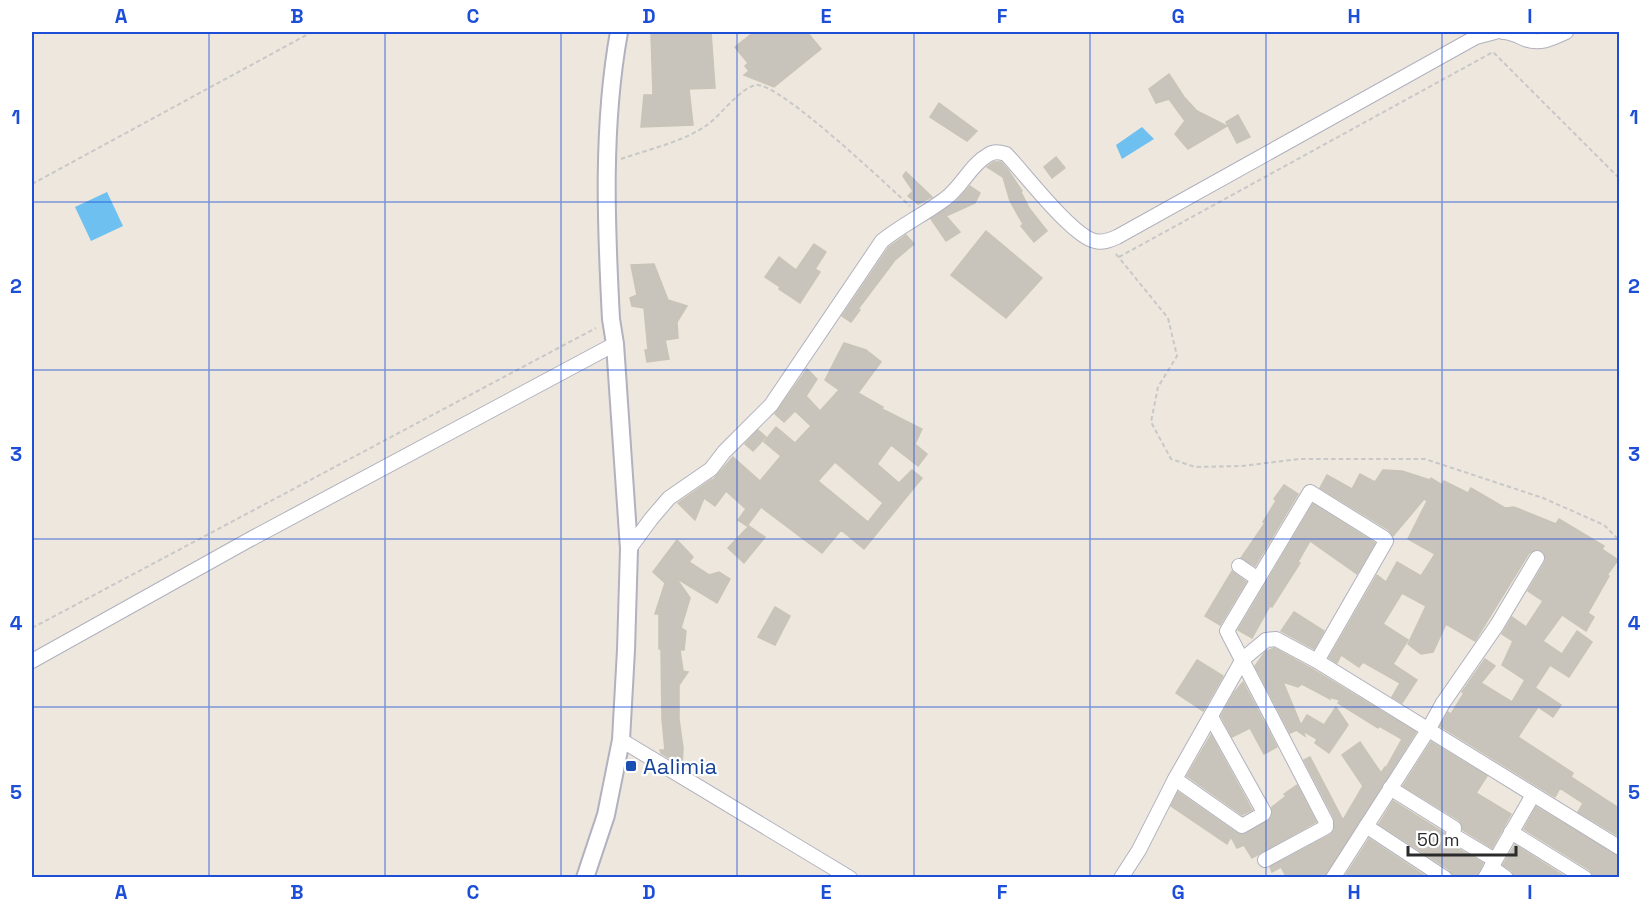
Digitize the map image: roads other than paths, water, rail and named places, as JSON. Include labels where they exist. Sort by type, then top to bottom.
[{"type":"street","points":[[585,878],[606,815],[621,740],[626,650],[629,549],[615,344],[611,320],[607,164],[612,69],[619,32]]},
{"type":"street","points":[[629,549],[669,498],[711,469],[724,452],[771,405],[825,329],[876,250],[898,228],[947,198],[977,163],[986,156],[999,152],[1006,154],[1077,232],[1092,241],[1103,242],[1117,237],[1476,37],[1495,32]]},
{"type":"street","points":[[1503,32],[1539,42],[1566,32]]},
{"type":"street","points":[[32,661],[258,535],[615,344]]},
{"type":"street","points":[[1265,860],[1326,826],[1244,659],[1227,631],[1252,600],[1258,579],[1310,492],[1386,541],[1317,661]]},
{"type":"street","points":[[1334,878],[1443,703],[1497,625],[1537,558]]},
{"type":"street","points":[[1239,566],[1258,579]]},
{"type":"street","points":[[1121,878],[1139,850],[1175,779],[1244,659],[1266,640],[1276,639],[1317,661],[1620,848]]},
{"type":"street","points":[[1175,779],[1242,826],[1263,814],[1264,812],[1211,717]]},
{"type":"street","points":[[621,740],[850,878]]},
{"type":"street","points":[[1390,788],[1454,828],[1453,835],[1490,868],[1506,878]]},
{"type":"street","points":[[1490,868],[1533,795]]},
{"type":"street","points":[[1366,826],[1445,878]]},
{"type":"street","points":[[1511,832],[1585,878]]},
{"type":"water","points":[[1142,127],[1154,139],[1122,159],[1116,145]]},
{"type":"water","points":[[107,192],[123,226],[91,241],[75,207]]},
{"type":"place","name":"Aalimia","points":[[631,766]]}]
